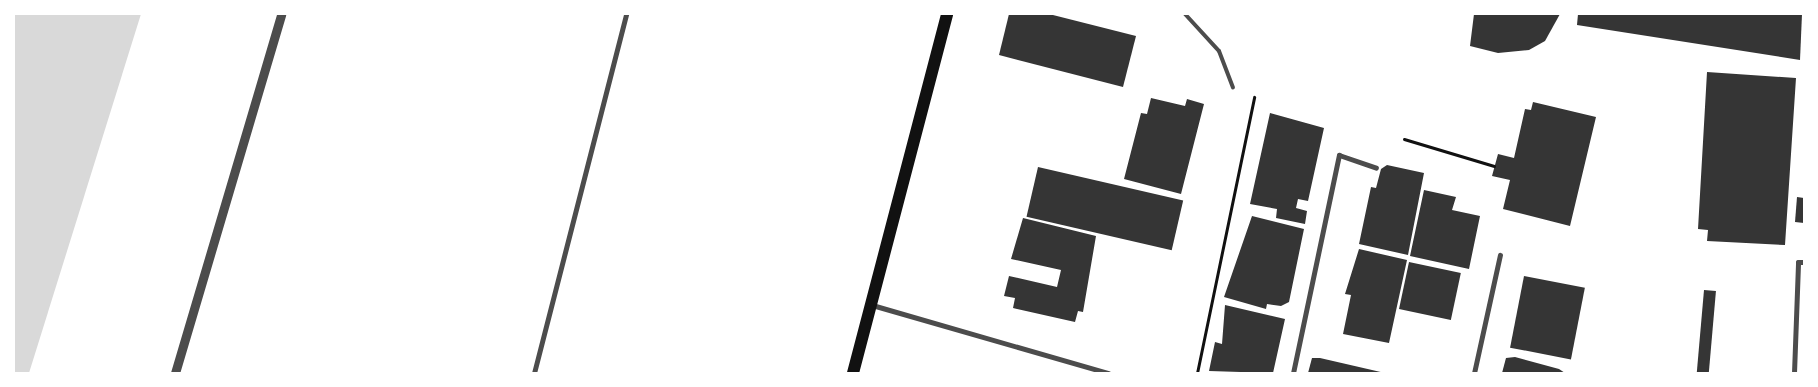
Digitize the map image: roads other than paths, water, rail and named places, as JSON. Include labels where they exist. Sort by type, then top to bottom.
[{"type":"main road","points":[[853,373],[869,304],[947,14]]},
{"type":"street","points":[[175,373],[280,14]]},
{"type":"street","points":[[534,373],[626,14]]},
{"type":"street","points":[[1293,373],[1339,155],[1376,168]]},
{"type":"street","points":[[1474,373],[1500,255]]},
{"type":"street","points":[[1794,373],[1798,262],[1804,262]]},
{"type":"street","points":[[869,304],[1108,373]]},
{"type":"lane","points":[[1185,14],[1219,51],[1233,87]]}]
